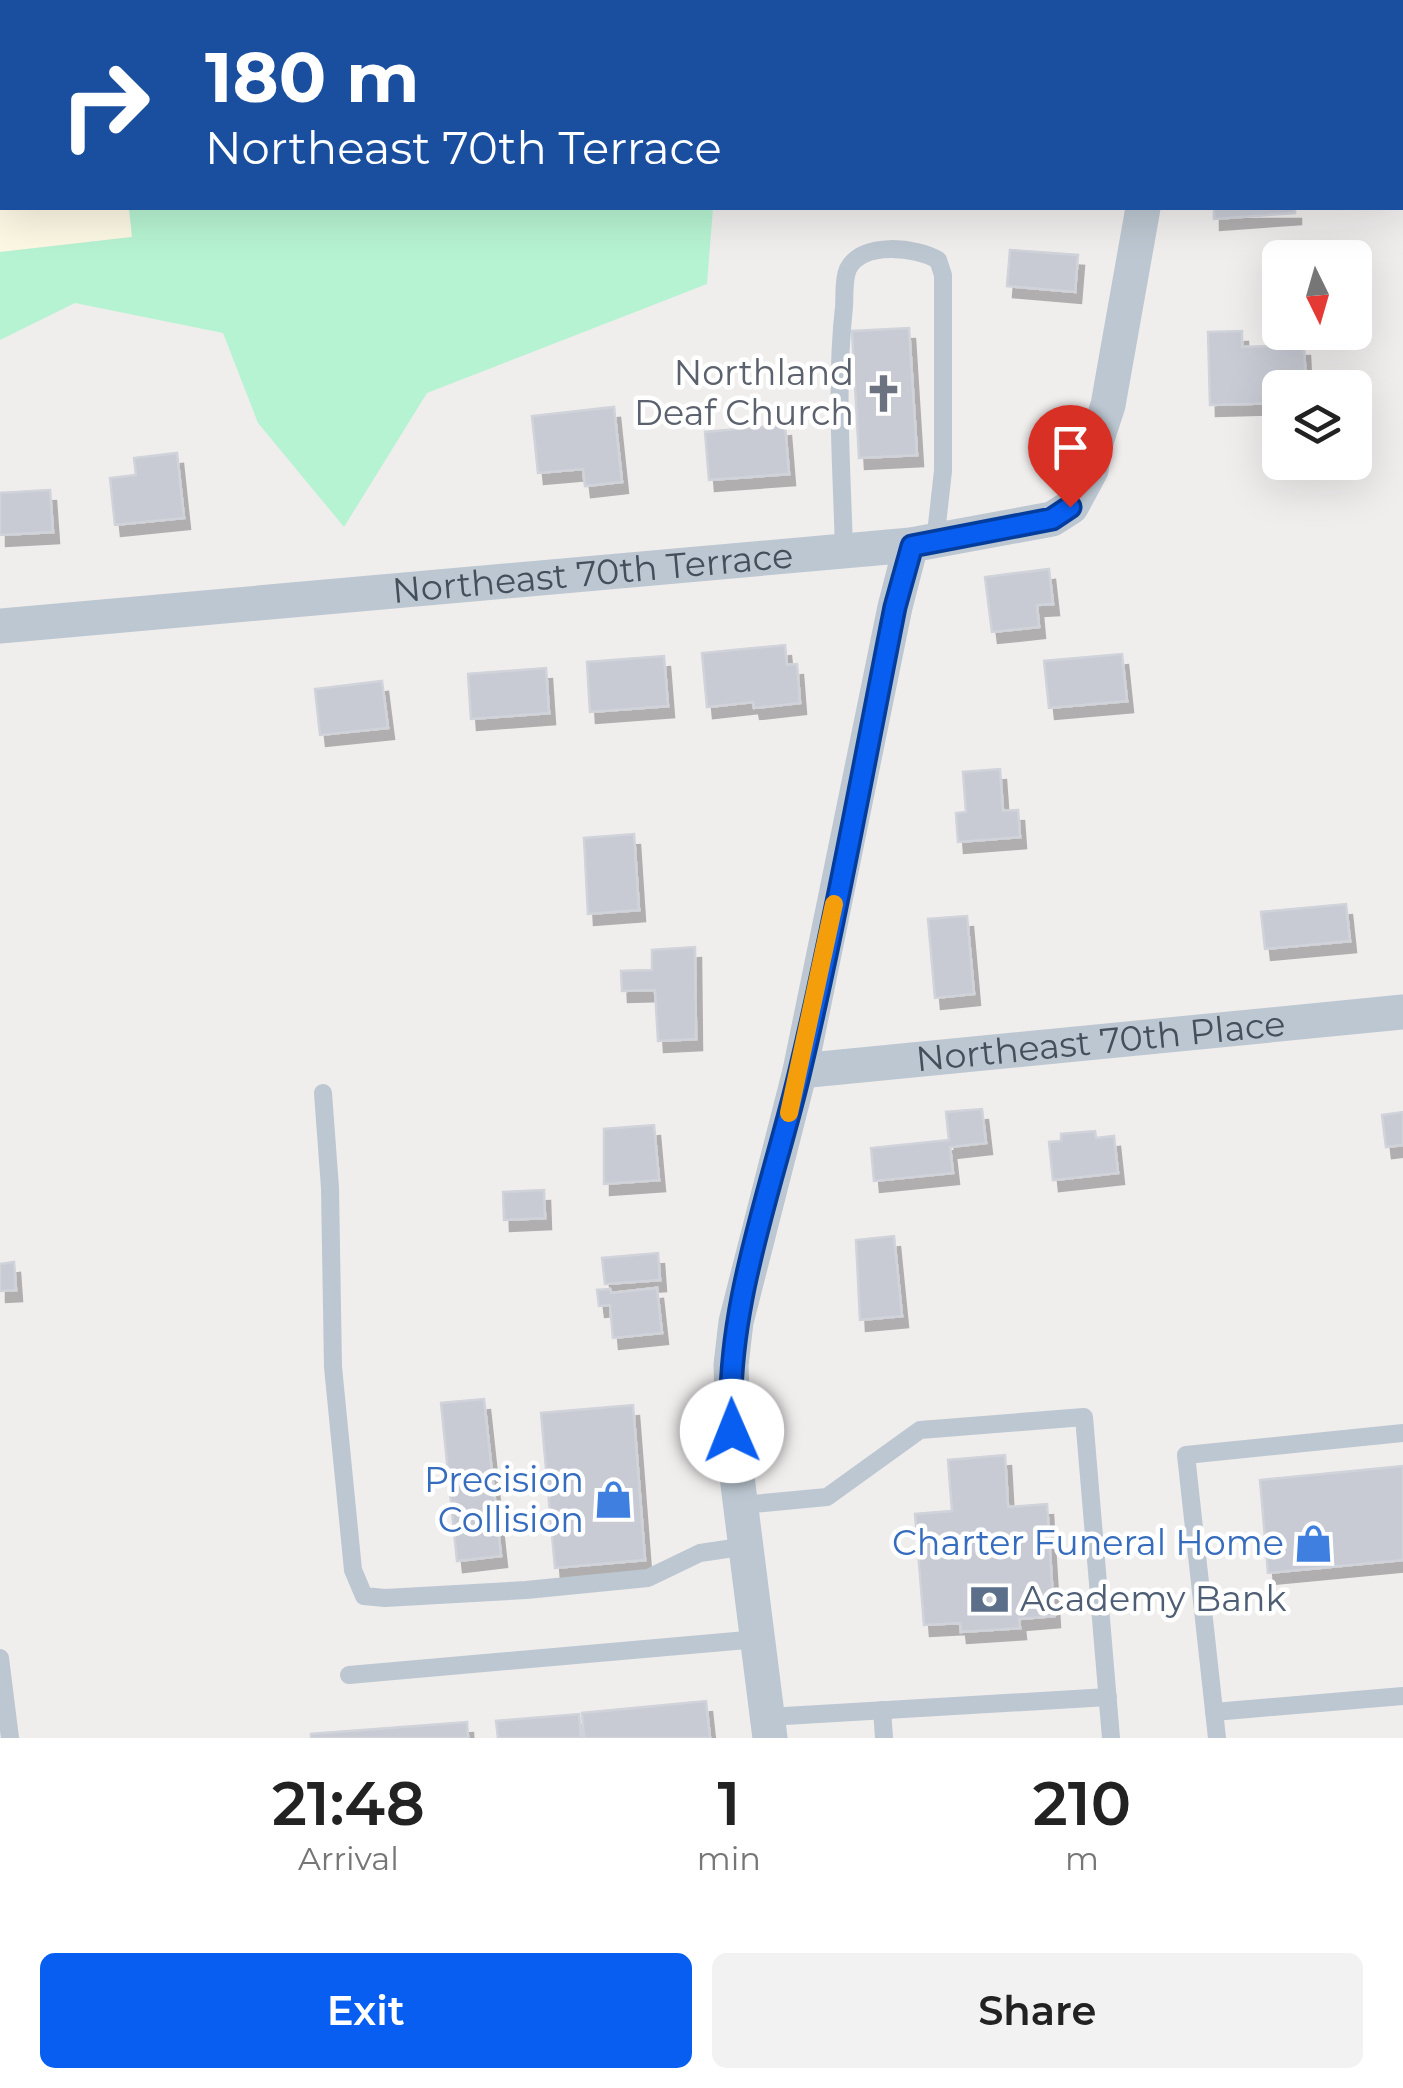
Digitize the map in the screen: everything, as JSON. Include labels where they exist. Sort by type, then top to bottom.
[{"type":"street","name":"Northeast 70th Terrace","points":[[0,626],[923,544],[1052,519],[1070,507],[1091,470],[1108,405],[1143,210]]},
{"type":"street","points":[[769,1727],[730,1409],[736,1322],[800,1071],[895,607],[923,544]]},
{"type":"street","name":"Northeast 70th Place","points":[[800,1071],[1403,1012]]},
{"type":"lane","points":[[844,551],[839,343],[846,272],[857,257],[873,251],[922,251],[938,260],[943,275],[942,471],[923,544]]},
{"type":"lane","points":[[323,1093],[330,1188],[335,1391],[353,1570],[364,1596],[526,1590],[648,1578],[700,1553],[747,1546]]},
{"type":"lane","points":[[742,1505],[827,1497],[920,1430],[1084,1417],[1112,1738]]},
{"type":"lane","points":[[1217,1738],[1186,1455],[1403,1433]]},
{"type":"lane","points":[[349,1675],[758,1639]]},
{"type":"lane","points":[[0,1658],[10,1738]]},
{"type":"lane","points":[[1214,1712],[1403,1696]]},
{"type":"lane","points":[[769,1727],[882,1710],[1108,1697]]},
{"type":"lane","points":[[882,1710],[884,1738]]},
{"type":"shaded area","points":[[0,210],[129,210],[132,237],[0,252]]},
{"type":"green space","points":[[129,210],[713,210],[707,284],[427,393],[344,527],[258,423],[223,333],[75,303],[0,340],[0,252],[132,237]]},
{"type":"building","points":[[1214,210],[1295,210],[1295,213],[1214,219]]},
{"type":"building","points":[[1010,250],[1078,255],[1075,292],[1007,286]]},
{"type":"building","name":"Northland Deaf Church","points":[[909,328],[917,455],[859,458],[852,331]]},
{"type":"building","points":[[1242,331],[1242,347],[1304,350],[1305,370],[1262,370],[1262,404],[1210,405],[1208,332]]},
{"type":"building","points":[[614,407],[622,482],[585,486],[583,469],[538,473],[532,416]]},
{"type":"building","points":[[785,425],[789,474],[709,480],[705,432]]},
{"type":"building","points":[[177,453],[184,518],[115,525],[110,478],[136,475],[134,458]]},
{"type":"building","points":[[50,490],[53,532],[0,535],[0,493]]},
{"type":"building","points":[[1049,569],[1053,604],[1037,605],[1039,627],[992,632],[985,577]]},
{"type":"building","points":[[785,645],[787,665],[797,664],[800,703],[754,708],[753,702],[707,707],[702,653]]},
{"type":"building","points":[[1122,654],[1127,701],[1049,708],[1044,661]]},
{"type":"building","points":[[664,656],[668,706],[590,712],[587,662]]},
{"type":"building","points":[[546,668],[549,713],[471,719],[468,674]]},
{"type":"building","points":[[382,681],[388,728],[320,735],[315,689]]},
{"type":"building","points":[[1000,769],[1003,811],[1018,810],[1020,837],[958,842],[956,813],[966,812],[963,772]]},
{"type":"building","points":[[634,834],[639,910],[588,914],[584,838]]},
{"type":"building","points":[[1346,904],[1350,941],[1265,949],[1261,912]]},
{"type":"building","points":[[967,916],[974,994],[935,998],[928,919]]},
{"type":"building","points":[[695,947],[696,1039],[658,1041],[655,990],[622,991],[621,971],[652,970],[652,950]]},
{"type":"building","points":[[982,1109],[986,1143],[950,1147],[953,1173],[874,1181],[871,1148],[949,1140],[946,1112]]},
{"type":"building","points":[[1403,1112],[1403,1145],[1386,1147],[1382,1115]]},
{"type":"building","points":[[654,1125],[659,1180],[604,1184],[604,1129]]},
{"type":"building","points":[[1095,1131],[1096,1138],[1114,1136],[1118,1173],[1053,1180],[1049,1142],[1061,1141],[1061,1134]]},
{"type":"building","points":[[544,1190],[545,1218],[504,1220],[503,1192]]},
{"type":"building","points":[[894,1236],[902,1316],[860,1320],[856,1240]]},
{"type":"building","points":[[658,1253],[660,1280],[605,1284],[602,1258]]},
{"type":"building","points":[[14,1262],[16,1290],[0,1291],[0,1264]]},
{"type":"building","points":[[657,1288],[662,1333],[613,1338],[610,1305],[599,1306],[597,1290],[610,1289],[611,1293]]},
{"type":"building","points":[[484,1399],[501,1556],[457,1561],[441,1403]]},
{"type":"building","points":[[633,1405],[645,1560],[555,1568],[541,1413]]},
{"type":"building","points":[[1005,1455],[1008,1507],[1047,1504],[1054,1616],[1019,1619],[1020,1628],[961,1632],[960,1623],[924,1625],[915,1514],[952,1511],[948,1460]]},
{"type":"building","points":[[1403,1466],[1403,1560],[1268,1573],[1260,1480]]},
{"type":"building","points":[[706,1701],[710,1738],[584,1738],[582,1713]]},
{"type":"building","points":[[579,1714],[581,1738],[498,1738],[496,1721]]},
{"type":"building","points":[[467,1722],[468,1738],[311,1738],[311,1734]]},
{"type":"slow traffic","points":[[789,1113],[834,904]]},
{"type":"place","name":"Northland Deaf Church","points":[[884,393]]},
{"type":"place","name":"Precision Collision","points":[[614,1500]]},
{"type":"place","name":"Charter Funeral Home","points":[[1314,1543]]},
{"type":"place","name":"Academy Bank","points":[[990,1599]]},
{"type":"route","points":[[732,1431],[731,1366],[736,1322],[800,1071],[895,607],[912,546],[1052,519],[1070,507]]}]
